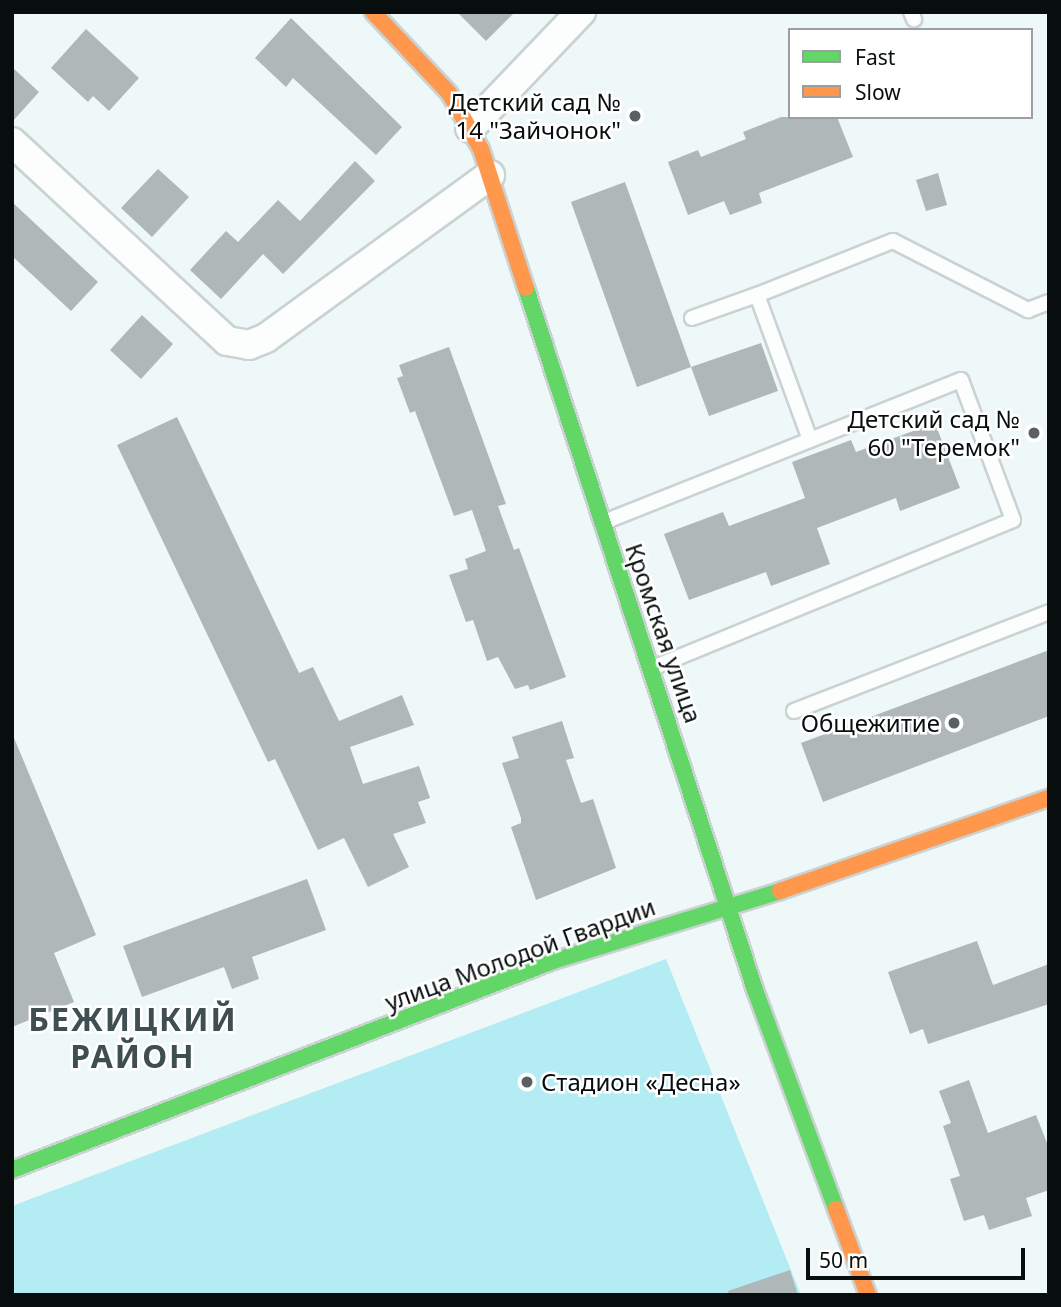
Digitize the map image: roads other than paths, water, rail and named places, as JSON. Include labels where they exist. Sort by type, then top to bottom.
[{"type":"street","name":"Кромская улица","points":[[373,12],[449,93],[470,128],[490,175],[653,668],[755,990],[868,1295]]},
{"type":"street","points":[[470,128],[581,12]]},
{"type":"street","points":[[12,142],[227,341],[249,345],[266,338],[490,175]]},
{"type":"street","name":"улица Молодой Гвардии","points":[[12,1170],[553,961],[729,904],[804,884],[1049,798]]},
{"type":"lane","points":[[692,318],[893,241],[1028,310],[1049,302]]},
{"type":"lane","points":[[757,295],[810,440]]},
{"type":"lane","points":[[603,522],[961,380],[1013,520],[653,668]]},
{"type":"lane","points":[[794,711],[1049,612]]},
{"type":"place","name":"Детский сад № 14 \"Зайчонок\"","points":[[635,116]]},
{"type":"place","name":"Детский сад № 60 \"Теремок\"","points":[[1034,433]]},
{"type":"place","name":"Общежитие","points":[[954,723]]},
{"type":"place","name":"Стадион «Десна»","points":[[527,1082]]},
{"type":"district","name":"БЕЖИЦКИЙ РАЙОН","points":[[133,1038]]}]
